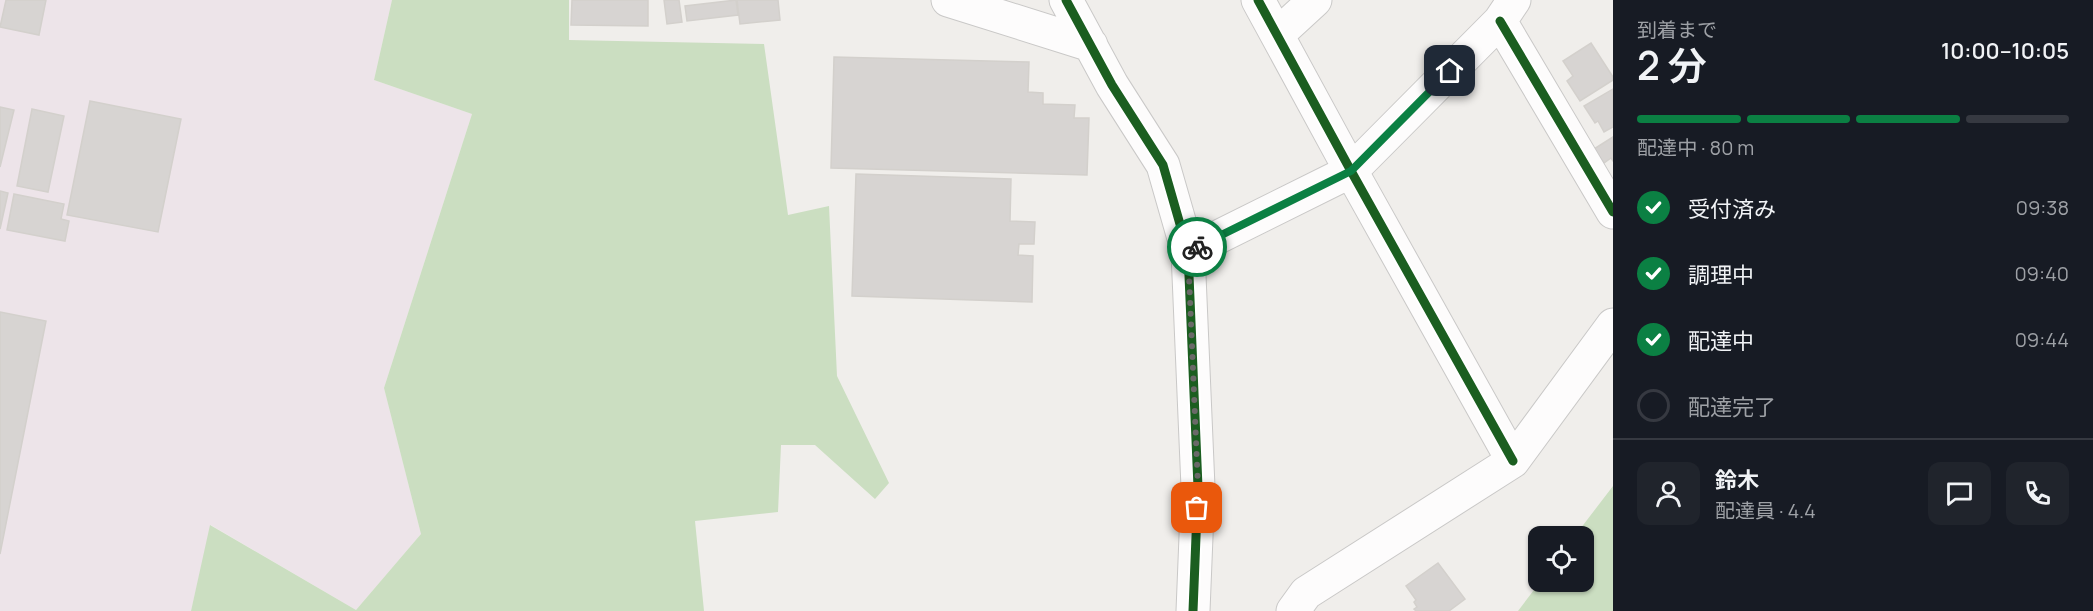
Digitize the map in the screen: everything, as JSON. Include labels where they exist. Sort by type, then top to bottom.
[{"type":"street","points":[[948,0],[1090,45]]},
{"type":"street","points":[[1066,0],[1112,85],[1163,165],[1188,252],[1198,487],[1193,611]]},
{"type":"street","points":[[1258,0],[1514,461]]},
{"type":"street","points":[[1278,34],[1315,0]]},
{"type":"street","points":[[1188,252],[1351,171],[1507,10],[1613,212]]},
{"type":"street","points":[[1293,611],[1306,593],[1514,461],[1613,325]]},
{"type":"shaded area","points":[[0,0],[392,0],[374,80],[472,114],[384,388],[421,534],[356,610],[211,525],[191,611],[0,611]]},
{"type":"green space","points":[[392,0],[569,0],[569,40],[764,44],[788,215],[829,206],[837,376],[889,483],[875,499],[815,445],[781,445],[778,512],[695,521],[704,611],[191,611],[210,525],[356,610],[421,534],[384,388],[472,114],[374,80]]},
{"type":"green space","points":[[1613,486],[1613,611],[1518,611],[1532,592],[1594,592],[1594,526],[1582,526]]},
{"type":"building","points":[[6,0],[46,0],[39,35],[0,27]]},
{"type":"building","points":[[572,0],[648,0],[648,26],[571,25]]},
{"type":"building","points":[[664,0],[679,0],[682,22],[667,24]]},
{"type":"building","points":[[736,0],[738,15],[687,21],[685,6]]},
{"type":"building","points":[[737,0],[778,0],[780,20],[740,24]]},
{"type":"building","points":[[1591,43],[1613,80],[1580,101],[1567,81],[1573,76],[1563,61]]},
{"type":"building","points":[[834,57],[1029,62],[1028,92],[1043,93],[1043,104],[1075,105],[1074,118],[1089,118],[1087,175],[831,168]]},
{"type":"building","points":[[1613,89],[1613,127],[1604,132],[1598,121],[1595,123],[1584,106]]},
{"type":"building","points":[[90,101],[181,119],[158,232],[67,215]]},
{"type":"building","points":[[0,107],[14,110],[0,167]]},
{"type":"building","points":[[32,109],[64,116],[48,192],[17,186]]},
{"type":"building","points":[[1613,137],[1613,161],[1611,158],[1604,163],[1594,149]]},
{"type":"building","points":[[856,174],[1011,179],[1010,221],[1035,222],[1034,244],[1019,244],[1018,255],[1033,256],[1032,302],[852,296]]},
{"type":"building","points":[[0,191],[8,193],[0,229]]},
{"type":"building","points":[[14,194],[64,204],[61,219],[69,221],[65,241],[7,230]]},
{"type":"building","points":[[0,312],[46,321],[0,554]]},
{"type":"building","points":[[1438,563],[1465,599],[1449,611],[1416,611],[1414,609],[1417,607],[1414,602],[1416,600],[1406,586]]},
{"type":"cycle path","points":[[1066,0],[1112,85],[1163,165],[1188,252],[1198,487],[1193,611]]},
{"type":"cycle path","points":[[1258,0],[1513,461]]},
{"type":"cycle path","points":[[1500,21],[1613,212]]},
{"type":"way so far","points":[[1197,247],[1188,252],[1197,508]]},
{"type":"route","points":[[1197,247],[1351,171],[1450,71]]}]
